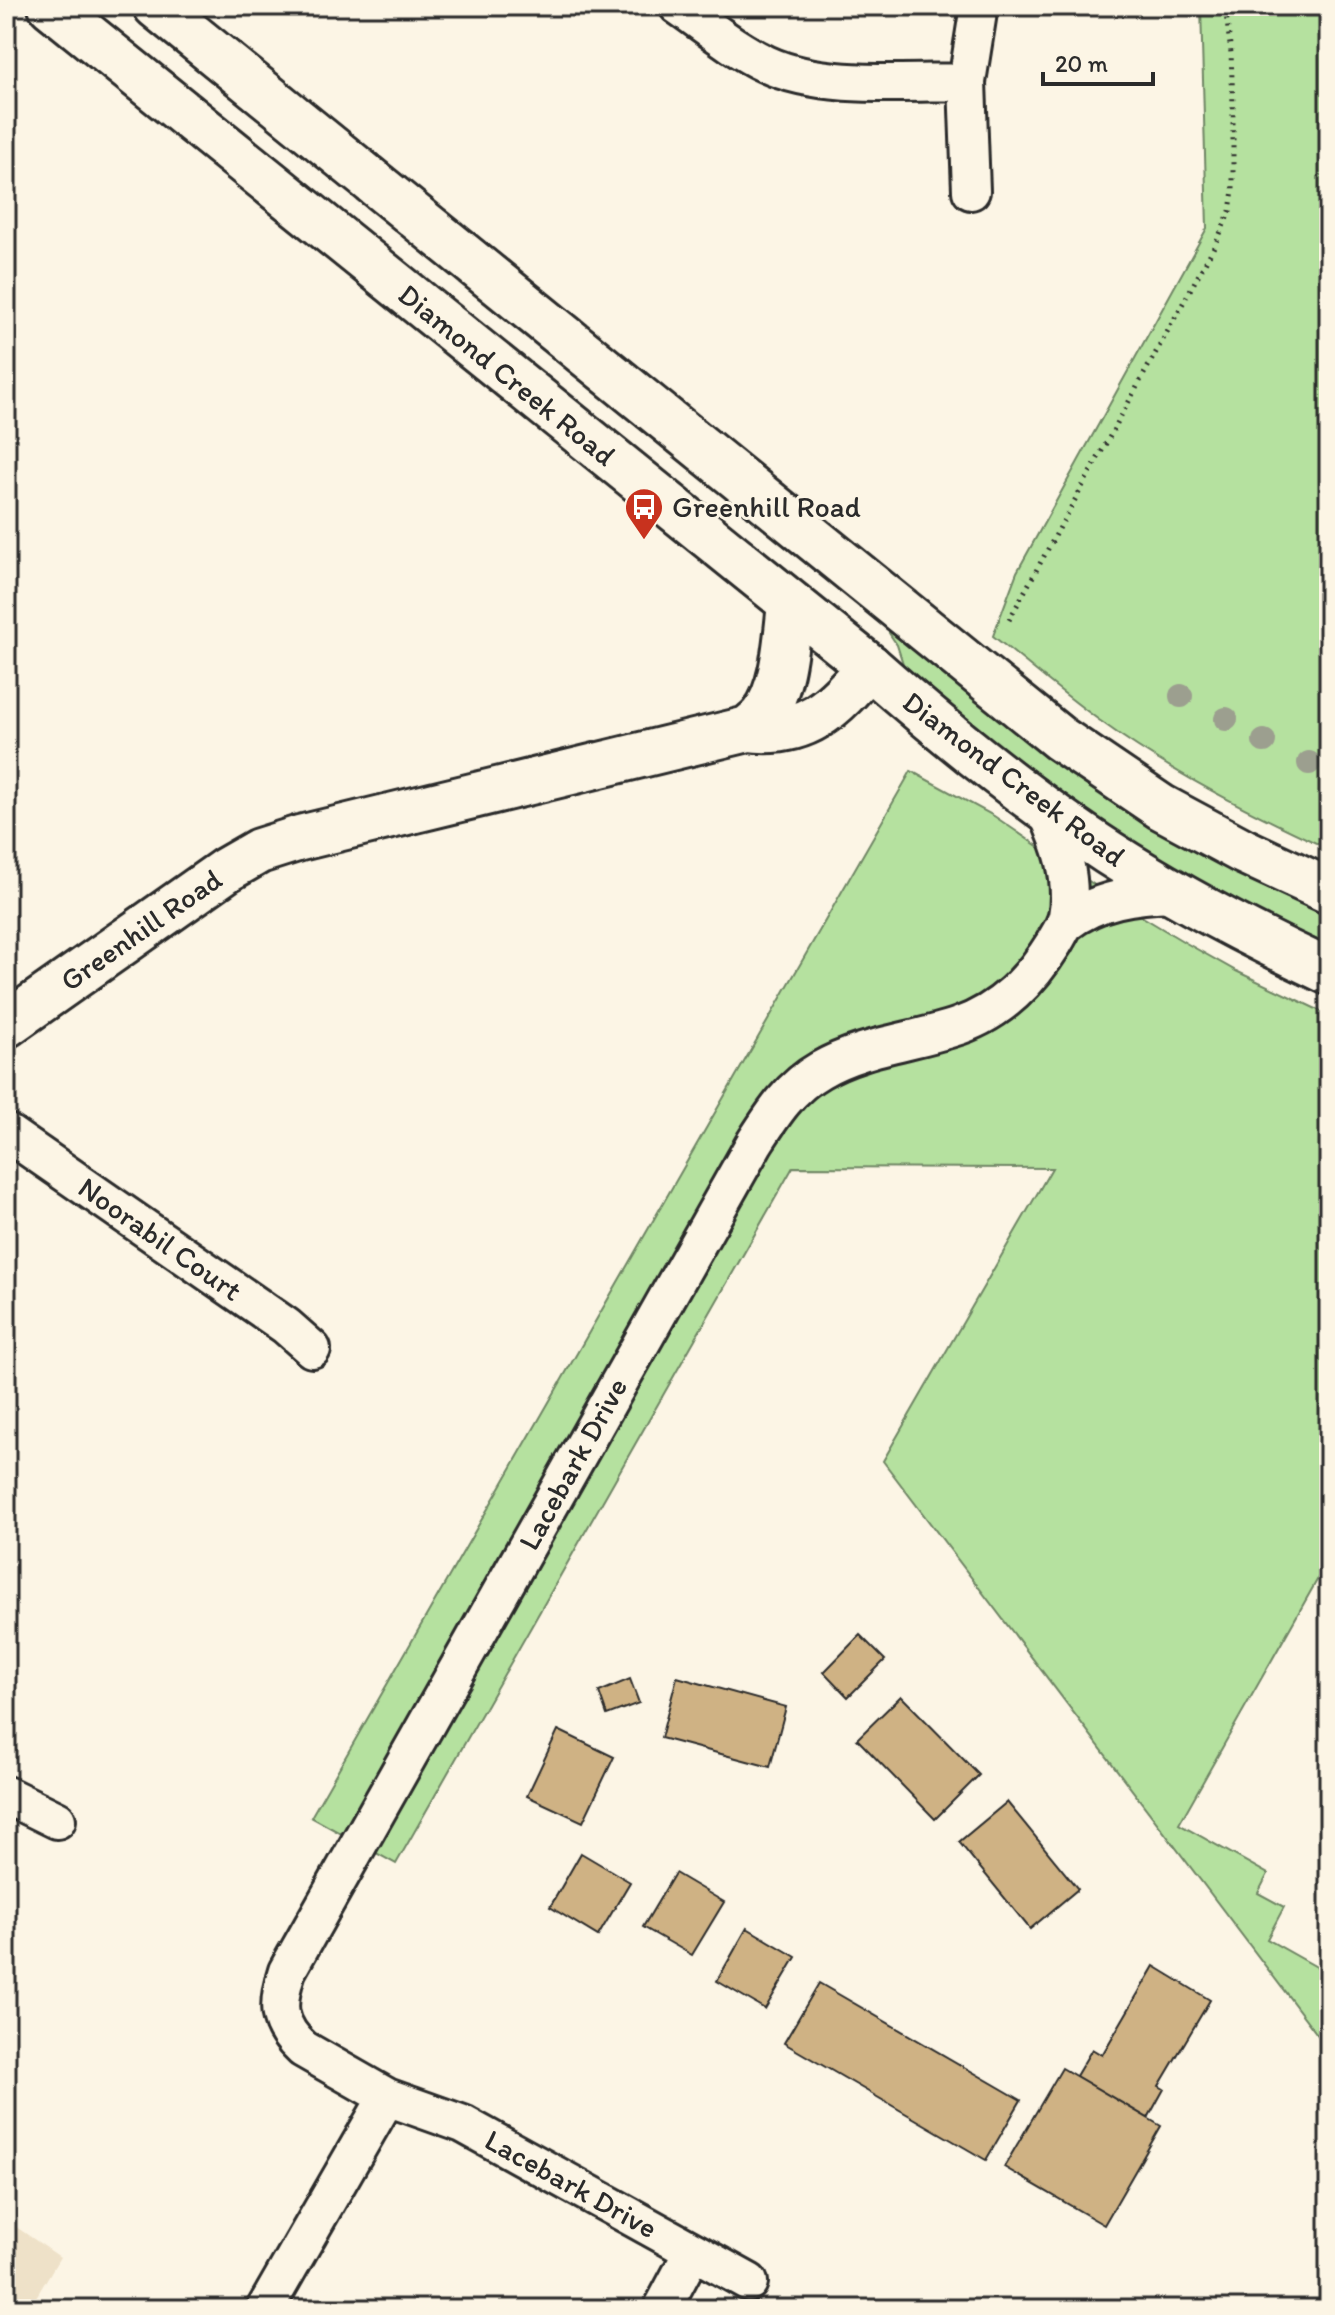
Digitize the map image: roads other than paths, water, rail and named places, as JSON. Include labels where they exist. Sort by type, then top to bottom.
[{"type":"main road","name":"Diamond Creek Road","points":[[51,6],[869,666],[979,760],[1107,852],[1174,893],[1272,946],[1329,972]]},
{"type":"main road","points":[[108,52],[145,6]]},
{"type":"main road","name":"Diamond Creek Road","points":[[156,6],[1040,723],[1174,814],[1317,880]]},
{"type":"main road","name":"Greenhill Road","points":[[6,1025],[213,879],[259,851],[300,838],[748,729],[787,729],[815,720],[843,697],[869,666],[880,645],[886,620],[886,599]]},
{"type":"main road","points":[[748,729],[763,716],[777,686],[790,604]]},
{"type":"street","points":[[678,6],[744,52],[795,74],[851,81],[967,82]]},
{"type":"street","points":[[971,191],[967,82],[979,6]]},
{"type":"street","name":"Lacebark Drive","points":[[1046,810],[1060,842],[1068,873],[1069,897],[1065,924]]},
{"type":"street","name":"Lacebark Drive","points":[[749,2282],[463,2124],[387,2097],[303,2049],[284,2026],[279,2010],[287,1971],[774,1112],[793,1090],[818,1071],[873,1048],[959,1026],[1008,1000],[1044,958],[1065,924],[1073,918],[1104,903],[1137,895],[1174,893]]},
{"type":"street","name":"Noorabil Court","points":[[6,1132],[286,1326],[312,1349]]},
{"type":"street","points":[[6,1795],[57,1820]]},
{"type":"street","points":[[265,2309],[387,2097]]},
{"type":"street","points":[[662,2309],[693,2251]]},
{"type":"place","name":"Greenhill Road","points":[[644,541]]}]
